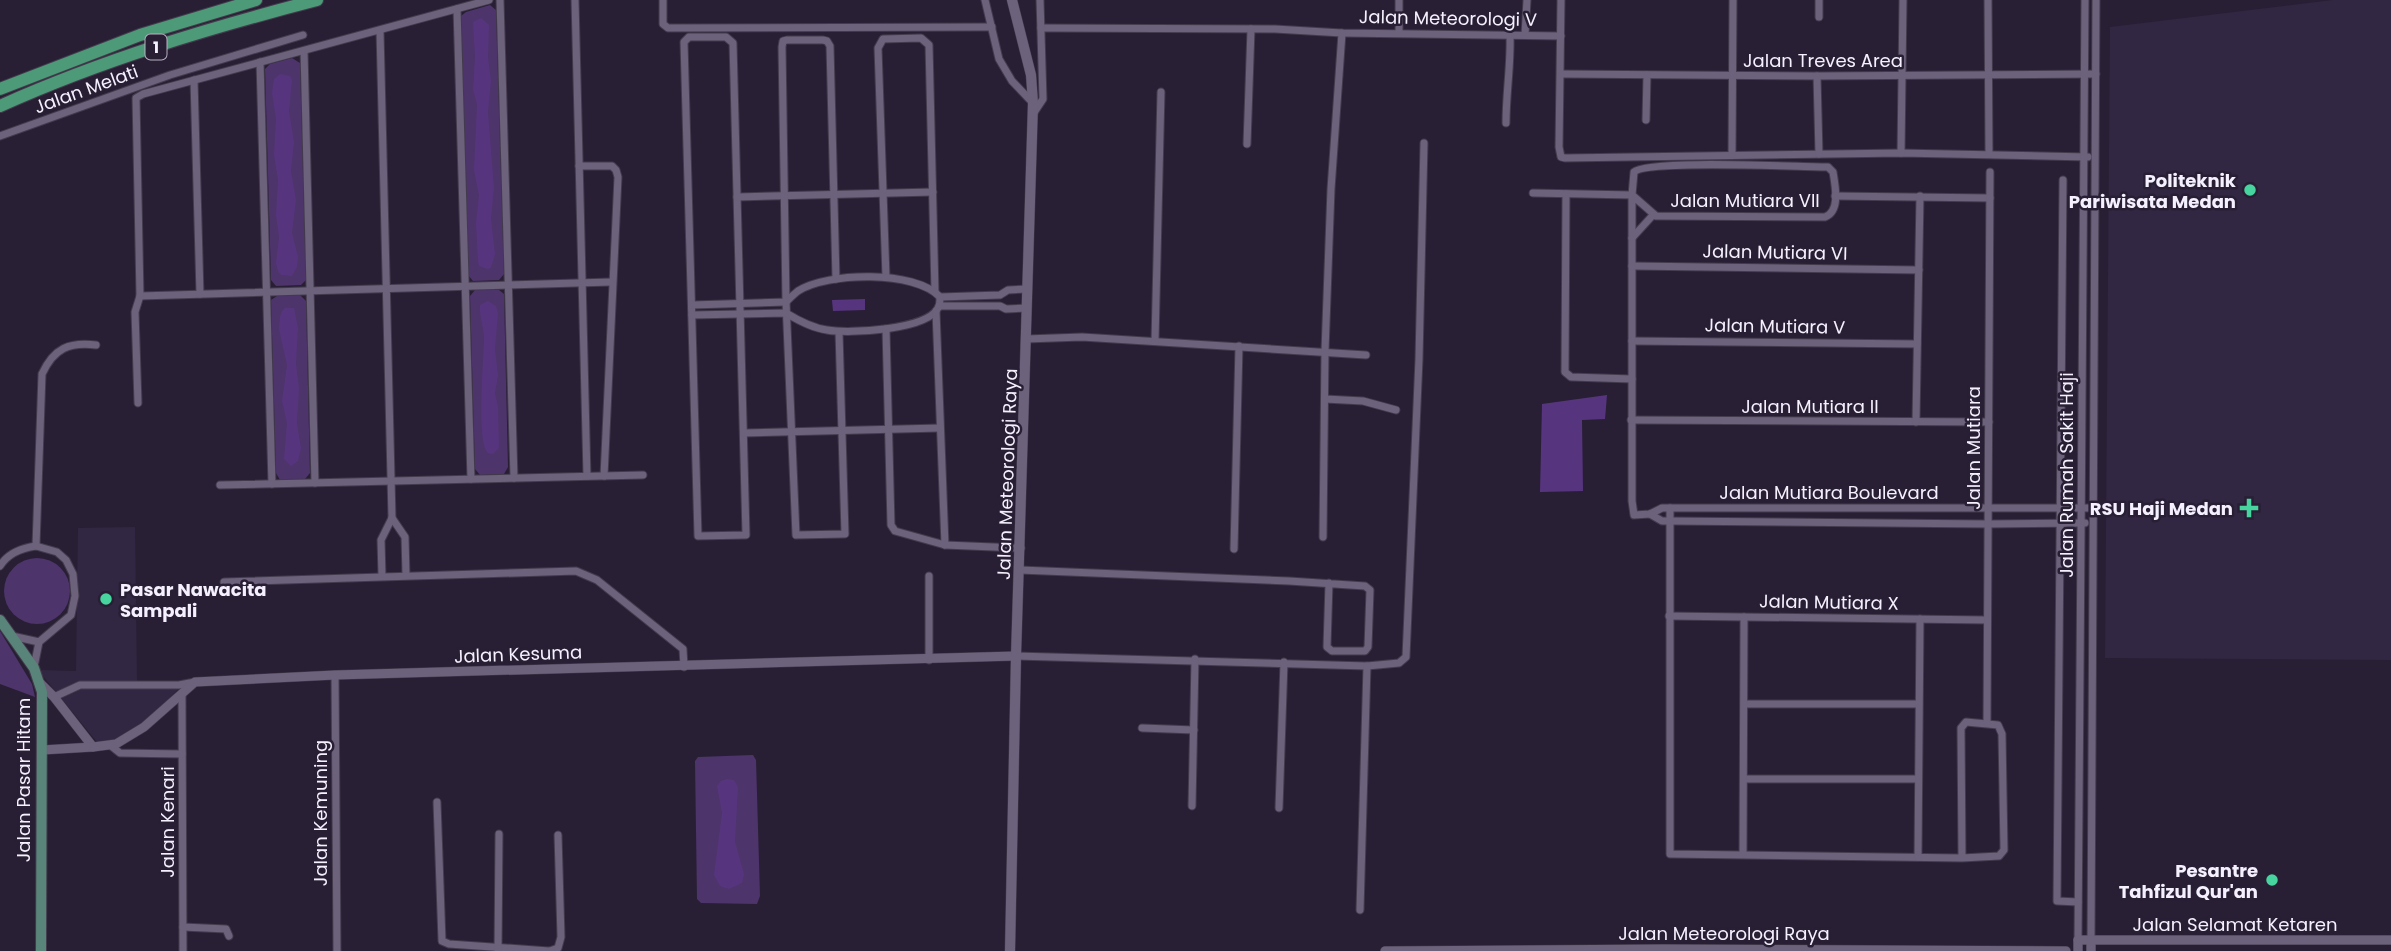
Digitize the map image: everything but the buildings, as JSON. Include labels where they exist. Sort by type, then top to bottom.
[{"type":"highway","name":"1","points":[[0,89],[140,35],[256,0]]},
{"type":"highway","name":"1","points":[[0,106],[129,56],[248,18],[317,0]]},
{"type":"main road","name":"Jalan Meteorologi Raya","points":[[1010,951],[1033,108],[1031,75],[1012,0]]},
{"type":"main road","name":"Jalan Pasar Hitam","points":[[0,620],[34,668],[42,696],[41,951]]},
{"type":"street","points":[[138,403],[135,312],[140,296],[136,98],[489,0]]},
{"type":"street","points":[[500,0],[514,478]]},
{"type":"street","points":[[575,0],[587,476]]},
{"type":"street","points":[[663,0],[663,24],[668,28],[992,27]]},
{"type":"street","points":[[985,0],[1002,67],[1033,108],[1043,99],[1040,0]]},
{"type":"street","points":[[1398,33],[1399,0]]},
{"type":"street","points":[[1525,35],[1527,0]]},
{"type":"street","points":[[1561,0],[1561,157],[1901,152],[2095,158]]},
{"type":"street","points":[[1732,154],[1733,0]]},
{"type":"street","points":[[1819,0],[1819,17]]},
{"type":"street","points":[[1901,152],[1903,0]]},
{"type":"street","points":[[1988,0],[1989,154]]},
{"type":"street","name":"Jalan Rumah Sakit Haji","points":[[2078,951],[2085,0]]},
{"type":"street","name":"Jalan Rumah Sakit Haji","points":[[2091,951],[2096,0]]},
{"type":"street","points":[[457,9],[471,479]]},
{"type":"street","name":"Jalan Meteorologi V","points":[[1041,28],[1251,29],[1561,36]]},
{"type":"street","points":[[1247,144],[1251,29]]},
{"type":"street","points":[[380,31],[392,518],[381,540],[382,576]]},
{"type":"street","points":[[1323,537],[1325,351],[1331,189],[1342,33]]},
{"type":"street","name":"Jalan Melati","points":[[0,136],[170,75],[303,35]]},
{"type":"street","points":[[1506,123],[1507,81],[1511,66],[1510,35]]},
{"type":"street","points":[[689,37],[726,37],[733,43],[741,304],[746,536],[698,536],[684,43],[689,37]]},
{"type":"street","points":[[886,277],[878,48],[883,39],[921,38],[929,46],[945,545]]},
{"type":"street","points":[[2085,39],[2096,40]]},
{"type":"street","points":[[836,279],[830,46],[823,40],[787,40],[783,41],[782,47],[786,313],[796,535],[845,534],[839,332]]},
{"type":"street","points":[[304,51],[315,483]]},
{"type":"street","points":[[260,62],[272,484]]},
{"type":"street","name":"Jalan Treves Area","points":[[1562,74],[2096,74]]},
{"type":"street","points":[[1646,120],[1647,75]]},
{"type":"street","points":[[1817,76],[1819,154]]},
{"type":"street","points":[[194,80],[200,294]]},
{"type":"street","points":[[1155,341],[1161,92]]},
{"type":"street","points":[[1016,656],[1367,666],[1399,663],[1407,654],[1418,387],[1424,143]]},
{"type":"street","points":[[1631,420],[1632,195],[1633,177],[1637,169],[1681,165],[1828,167],[1833,172],[1835,196]]},
{"type":"street","points":[[579,166],[612,166],[616,170],[604,476]]},
{"type":"street","name":"Jalan Mutiara","points":[[1987,723],[1990,172]]},
{"type":"street","points":[[2063,180],[2057,901],[2078,902]]},
{"type":"street","points":[[737,197],[933,192]]},
{"type":"street","points":[[1533,193],[1632,195]]},
{"type":"street","points":[[1566,194],[1565,373],[1571,376],[1632,379]]},
{"type":"street","name":"Jalan Mutiara VII","points":[[1632,195],[1653,215],[1825,217],[1833,211],[1835,196],[1990,198]]},
{"type":"street","points":[[1916,422],[1920,197]]},
{"type":"street","name":"Jalan Mutiara VII","points":[[1632,239],[1653,215]]},
{"type":"street","name":"Jalan Mutiara VI","points":[[1632,266],[1919,270]]},
{"type":"street","points":[[692,305],[786,302],[797,291],[820,282],[861,276],[886,277],[911,283],[937,295],[1000,295],[1008,290],[1027,289]]},
{"type":"street","points":[[140,296],[611,282]]},
{"type":"street","points":[[1000,295],[1000,306]]},
{"type":"street","points":[[692,315],[786,313],[809,326],[839,332],[862,332],[913,324],[938,309],[1000,306],[1006,309],[1027,308]]},
{"type":"street","points":[[886,329],[891,525],[901,534],[945,545],[1021,548]]},
{"type":"street","points":[[1026,338],[1083,337],[1366,355]]},
{"type":"street","name":"Jalan Mutiara V","points":[[1632,341],[1917,344]]},
{"type":"street","points":[[36,546],[42,374],[51,358],[72,344],[96,345]]},
{"type":"street","points":[[1234,549],[1239,346]]},
{"type":"street","points":[[1325,399],[1363,401],[1396,410]]},
{"type":"street","name":"Jalan Mutiara Boulevard","points":[[1631,420],[1632,512],[1638,515],[1650,514],[1662,508],[2094,508]]},
{"type":"street","name":"Jalan Mutiara II","points":[[1631,420],[1989,422]]},
{"type":"street","points":[[744,433],[940,428]]},
{"type":"street","points":[[220,485],[643,475]]},
{"type":"street","points":[[1670,508],[1669,852],[1673,855],[1962,858],[1999,856],[2004,850],[2002,734],[1998,725],[1966,722],[1961,728],[1962,858]]},
{"type":"street","name":"Jalan Mutiara Boulevard","points":[[1650,514],[1662,521],[1988,524],[2093,522]]},
{"type":"street","points":[[392,518],[405,537],[406,575]]},
{"type":"street","points":[[0,566],[4,559],[23,548],[36,546],[57,552],[66,560],[73,574],[75,596],[71,615],[39,642],[34,668]]},
{"type":"street","points":[[1020,570],[1329,583],[1365,586],[1369,589],[1368,647],[1365,651],[1332,651],[1327,647],[1329,583]]},
{"type":"street","points":[[224,582],[576,571],[589,575],[683,649],[684,667]]},
{"type":"street","points":[[929,576],[929,660]]},
{"type":"street","name":"Jalan Mutiara X","points":[[1669,616],[1987,620]]},
{"type":"street","points":[[1744,617],[1744,854]]},
{"type":"street","points":[[1918,857],[1917,704],[1920,619]]},
{"type":"street","points":[[11,635],[39,642]]},
{"type":"street","name":"Jalan Kesuma","points":[[195,682],[335,675],[1016,656]]},
{"type":"street","points":[[1192,806],[1195,659]]},
{"type":"street","points":[[1279,808],[1284,662]]},
{"type":"street","points":[[1360,910],[1367,666]]},
{"type":"street","name":"Jalan Kemuning","points":[[335,675],[337,951]]},
{"type":"street","points":[[54,696],[80,685],[179,685],[195,682]]},
{"type":"street","points":[[42,750],[110,746],[144,727],[195,682]]},
{"type":"street","points":[[40,683],[54,696],[93,747]]},
{"type":"street","name":"Jalan Kenari","points":[[182,694],[183,951]]},
{"type":"street","points":[[1745,704],[1917,704]]},
{"type":"street","points":[[1142,728],[1194,730]]},
{"type":"street","points":[[110,746],[120,753],[182,754]]},
{"type":"street","points":[[1744,779],[1917,779]]},
{"type":"street","points":[[437,802],[441,939],[449,944],[549,951],[558,948],[561,937],[558,835]]},
{"type":"street","points":[[498,949],[499,834]]},
{"type":"street","points":[[183,927],[226,929],[229,936]]},
{"type":"street","name":"Jalan Selamat Ketaren","points":[[2078,940],[2391,940]]},
{"type":"street","name":"Jalan Meteorologi Raya","points":[[1385,951],[2065,951],[2078,940]]},
{"type":"street","points":[[2348,940],[2348,951]]},
{"type":"shaded area","points":[[2333,0],[2391,0],[2391,660],[2105,658],[2110,27]]},
{"type":"shaded area","points":[[490,5],[496,10],[504,274],[499,280],[473,281],[468,275],[461,16]]},
{"type":"shaded area","points":[[481,18],[489,25],[488,57],[491,81],[488,112],[494,188],[491,219],[495,254],[491,268],[488,269],[479,266],[478,261],[476,223],[479,195],[474,170],[477,104],[473,90],[473,22]]},
{"type":"shaded area","points":[[292,58],[300,63],[306,280],[301,285],[276,286],[271,280],[265,69],[270,64]]},
{"type":"shaded area","points":[[280,74],[290,76],[292,80],[289,111],[294,142],[291,171],[296,200],[292,233],[298,257],[292,276],[281,275],[276,263],[279,237],[276,215],[278,180],[274,155],[276,119],[272,93],[274,79]]},
{"type":"shaded area","points":[[475,290],[499,290],[504,294],[508,467],[504,474],[480,475],[475,469],[470,296]]},
{"type":"shaded area","points":[[300,295],[306,301],[310,473],[305,479],[280,480],[276,473],[271,300],[277,296]]},
{"type":"shaded area","points":[[865,299],[865,310],[833,311],[832,300]]},
{"type":"shaded area","points":[[488,301],[496,306],[498,313],[495,349],[498,376],[495,393],[499,448],[493,454],[488,453],[484,445],[481,417],[484,338],[480,305]]},
{"type":"shaded area","points":[[285,308],[294,308],[298,328],[297,423],[301,448],[298,461],[291,466],[284,459],[287,423],[282,401],[287,365],[279,329],[280,317]]},
{"type":"shaded area","points":[[1607,395],[1605,419],[1582,420],[1583,491],[1540,492],[1542,404]]},
{"type":"shaded area","name":"Pasar Nawacita Sampali","points":[[135,527],[137,682],[180,687],[150,719],[120,739],[97,742],[38,670],[76,671],[78,528]]},
{"type":"shaded area","points":[[37,558],[60,568],[70,591],[60,614],[37,624],[14,614],[4,591],[14,568]]},
{"type":"shaded area","points":[[0,631],[32,684],[35,697],[0,684]]},
{"type":"shaded area","points":[[753,755],[756,760],[760,896],[757,904],[701,903],[697,899],[695,761],[698,757]]},
{"type":"shaded area","points":[[727,779],[734,780],[738,787],[735,842],[744,874],[742,883],[729,889],[720,886],[714,875],[722,813],[717,786]]},
{"type":"place","name":"Politeknik Pariwisata Medan","points":[[2250,190]]},
{"type":"place","name":"RSU Haji Medan","points":[[2249,508]]},
{"type":"place","name":"Pasar Nawacita Sampali","points":[[106,599]]},
{"type":"place","name":"Pesantre Tahfizul Qur'an","points":[[2272,880]]}]
